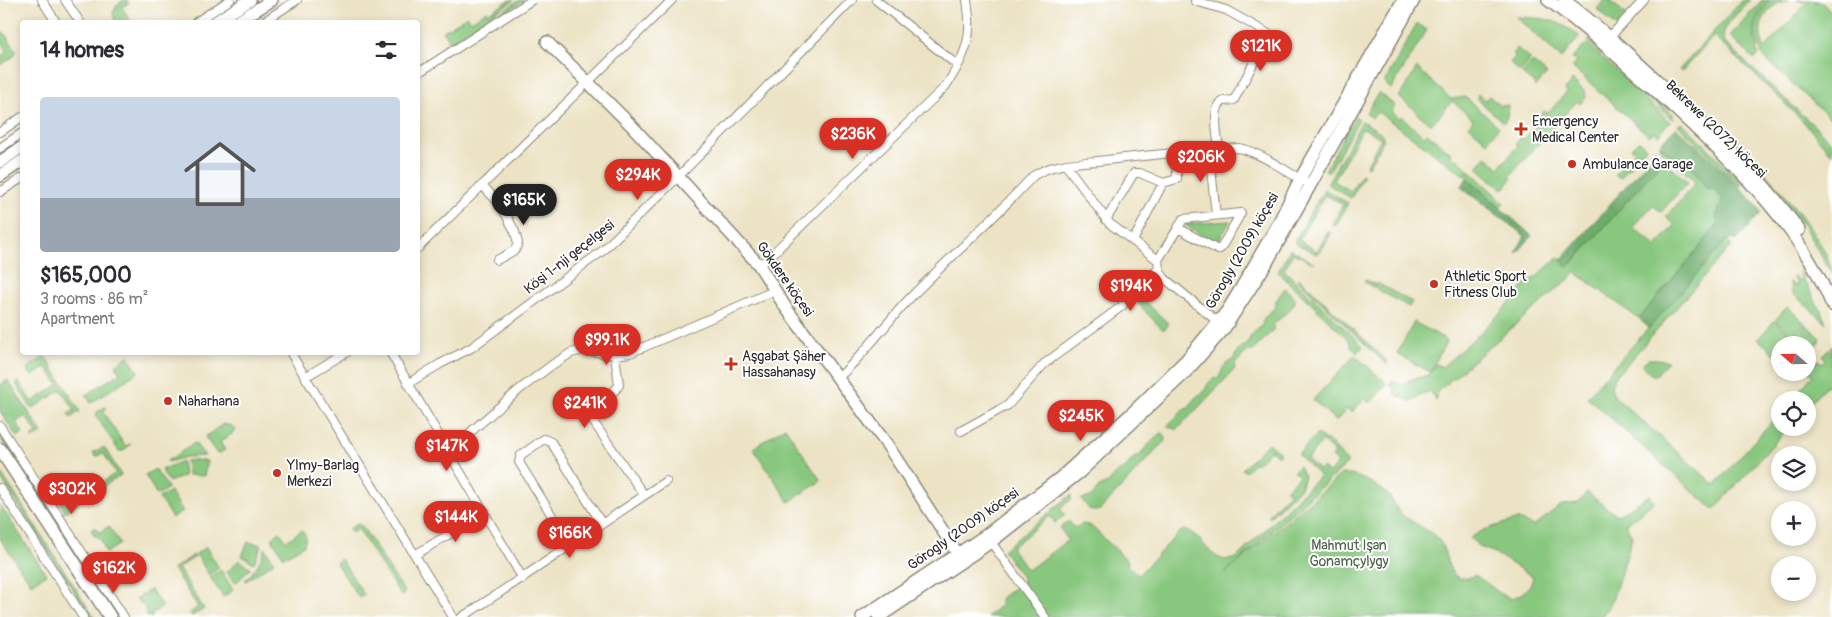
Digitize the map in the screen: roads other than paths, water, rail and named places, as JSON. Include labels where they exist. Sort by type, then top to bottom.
[{"type":"main road","points":[[219,20],[250,0]]},
{"type":"main road","points":[[240,20],[272,0]]},
{"type":"main road","name":"Görogly (2009) köçesi","points":[[862,617],[960,558],[991,542],[1080,472],[1178,380],[1207,349],[1233,316],[1265,266],[1305,182],[1403,0]]},
{"type":"main road","name":"Görogly (2009) köçesi","points":[[880,617],[960,558],[986,535],[1074,466],[1186,360],[1227,311],[1414,0]]},
{"type":"main road","name":"Bekrewe (2072) köçesi","points":[[1548,0],[1608,40],[1760,194],[1798,240],[1832,305]]},
{"type":"main road","name":"Bekrewe (2072) köçesi","points":[[1564,0],[1712,131],[1767,188],[1802,234],[1832,286]]},
{"type":"main road","name":"Gökdere köçesi","points":[[547,42],[632,126],[759,264],[786,308],[888,446],[960,558]]},
{"type":"main road","points":[[0,162],[20,148]]},
{"type":"main road","points":[[0,176],[20,162]]},
{"type":"main road","points":[[0,449],[97,597],[115,613]]},
{"type":"main road","points":[[0,464],[100,617]]},
{"type":"street","points":[[42,0],[55,20]]},
{"type":"street","points":[[65,0],[79,20]]},
{"type":"street","points":[[199,20],[230,0]]},
{"type":"street","points":[[266,20],[297,0]]},
{"type":"street","points":[[420,72],[532,0]]},
{"type":"street","points":[[420,246],[672,0]]},
{"type":"street","name":"Köşi 1-nji geçelgesi","points":[[409,383],[471,348],[582,266],[625,230],[852,0]]},
{"type":"street","points":[[876,0],[957,65]]},
{"type":"street","points":[[759,264],[766,260],[936,97],[951,78],[966,45],[969,29],[967,0]]},
{"type":"street","points":[[1608,40],[1644,0]]},
{"type":"street","points":[[1195,1],[1226,10],[1269,34],[1234,100],[1223,101],[1219,105],[1216,116],[1219,149]]},
{"type":"street","points":[[0,132],[20,118]]},
{"type":"street","points":[[0,148],[20,134]]},
{"type":"street","points":[[838,378],[854,363],[911,297],[1041,170],[1066,165],[1176,152],[1238,148],[1248,150],[1305,182]]},
{"type":"street","points":[[1210,150],[1216,215]]},
{"type":"street","points":[[1106,220],[1134,173],[1140,173],[1163,183],[1177,179],[1176,152]]},
{"type":"street","points":[[1066,165],[1106,220],[1158,260]]},
{"type":"street","points":[[0,192],[20,179]]},
{"type":"street","points":[[1133,240],[1163,183]]},
{"type":"street","points":[[482,185],[504,210],[515,232],[518,243],[515,250],[497,260]]},
{"type":"street","points":[[1178,228],[1218,250],[1241,213],[1183,220],[1178,228],[1158,260],[1159,269],[1164,278],[1218,322]]},
{"type":"street","points":[[961,431],[1008,405],[1044,364],[1122,306],[1132,291],[1159,269]]},
{"type":"street","points":[[447,449],[466,436],[520,389],[571,353],[583,350],[615,356],[644,348],[776,290]]},
{"type":"street","points":[[292,355],[453,617]]},
{"type":"street","points":[[305,377],[342,355]]},
{"type":"street","points":[[392,355],[523,579]]},
{"type":"street","points":[[615,356],[619,385],[617,390],[594,403],[591,407],[590,417],[644,495]]},
{"type":"street","points":[[0,426],[115,613],[124,617]]},
{"type":"street","points":[[570,545],[518,462],[521,455],[544,439],[551,442],[602,524]]},
{"type":"street","points":[[462,617],[523,579],[666,481]]},
{"type":"street","points":[[0,488],[83,617]]},
{"type":"street","points":[[415,555],[485,512]]},
{"type":"street","points":[[991,542],[1045,617]]},
{"type":"place","name":"Emergency Medical Center","points":[[1521,129]]},
{"type":"place","name":"Ambulance Garage","points":[[1572,164]]},
{"type":"place","name":"Athletic Sport Fitness Club","points":[[1434,284]]},
{"type":"place","name":"Aşgabat Şäher Hassahanasy","points":[[731,364]]},
{"type":"place","name":"Naharhana","points":[[168,401]]},
{"type":"place","name":"Ylmy-Barlag Merkezi","points":[[277,473]]},
{"type":"park label","name":"Mahmut Işan Gonamçylygy","points":[[1349,554]]}]
